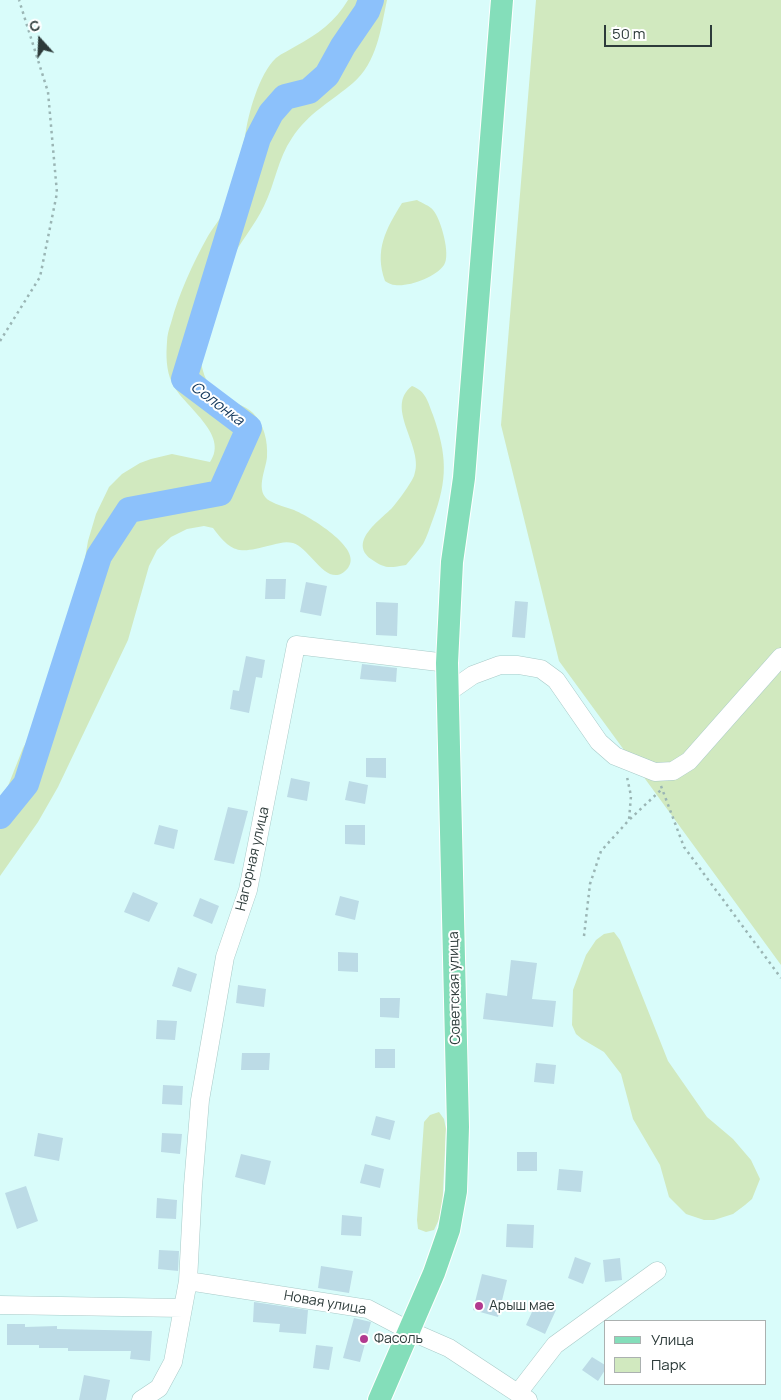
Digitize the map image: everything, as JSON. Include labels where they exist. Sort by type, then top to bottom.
[{"type":"main road","name":"Советская улица","points":[[380,1400],[434,1272],[449,1230],[456,1191],[458,1127],[447,662],[452,562],[464,478],[502,0]]},
{"type":"street","name":"Нагорная улица","points":[[188,1282],[200,1100],[225,957],[248,890],[296,645],[447,662]]},
{"type":"street","points":[[447,693],[473,675],[500,665],[518,664],[541,669],[556,680],[599,742],[615,756],[655,772],[673,771],[689,761],[781,657]]},
{"type":"street","points":[[523,1397],[555,1345],[657,1271]]},
{"type":"street","points":[[141,1400],[159,1388],[173,1362],[188,1282]]},
{"type":"street","name":"Новая улица","points":[[188,1282],[368,1309],[410,1331],[449,1348],[523,1397]]},
{"type":"street","points":[[0,1305],[183,1308]]},
{"type":"path","points":[[0,341],[40,277],[57,193],[48,92],[19,0]]},
{"type":"path","points":[[615,756],[626,775],[631,796],[629,820]]},
{"type":"path","points":[[655,772],[684,847],[781,978]]},
{"type":"path","points":[[584,936],[590,884],[601,851],[629,820],[662,789]]},
{"type":"green space","points":[[348,0],[387,0],[373,55],[361,75],[305,121],[287,146],[264,206],[234,255],[205,322],[200,356],[204,375],[211,386],[251,412],[257,417],[263,428],[267,451],[262,481],[265,497],[270,501],[301,513],[342,542],[351,560],[348,568],[341,574],[334,575],[327,572],[300,546],[290,542],[252,550],[238,550],[226,543],[213,528],[204,526],[187,529],[171,537],[157,550],[149,566],[128,640],[58,787],[38,822],[0,876],[0,797],[8,786],[23,748],[44,712],[57,680],[81,581],[88,541],[96,514],[109,487],[122,474],[140,463],[151,459],[172,454],[210,462],[215,452],[214,441],[210,431],[172,383],[167,362],[167,337],[187,278],[208,236],[223,213],[233,183],[252,106],[260,84],[264,74],[276,58],[312,37],[325,27]]},
{"type":"green space","points":[[536,0],[781,0],[781,965],[559,661],[501,425]]},
{"type":"green space","points":[[417,200],[430,207],[436,215],[446,246],[446,260],[440,269],[429,277],[407,284],[393,285],[385,281],[382,270],[381,250],[383,240],[402,203]]},
{"type":"green space","points":[[412,386],[417,388],[428,401],[438,429],[443,455],[443,479],[438,505],[423,544],[406,565],[387,567],[371,559],[363,546],[368,532],[395,505],[414,476],[416,465],[415,453],[403,417],[402,405],[404,395]]},
{"type":"green space","points":[[614,932],[620,940],[668,1061],[707,1117],[733,1139],[751,1160],[760,1179],[752,1199],[733,1214],[714,1220],[704,1220],[686,1214],[669,1197],[660,1165],[633,1119],[621,1074],[604,1052],[576,1034],[572,1025],[573,990],[586,955],[596,940],[604,934]]},
{"type":"green space","points":[[439,1112],[444,1119],[446,1129],[442,1213],[434,1230],[426,1232],[418,1229],[417,1220],[424,1122],[430,1115]]},
{"type":"building","points":[[266,579],[286,579],[285,599],[265,599]]},
{"type":"building","points":[[306,582],[327,586],[321,616],[300,612]]},
{"type":"building","points":[[515,601],[528,602],[525,638],[512,637]]},
{"type":"building","points":[[376,602],[398,603],[397,636],[376,635]]},
{"type":"building","points":[[246,656],[265,660],[262,678],[256,677],[249,713],[230,709],[233,690],[239,691]]},
{"type":"building","points":[[362,664],[397,668],[396,682],[360,679]]},
{"type":"building","points":[[366,758],[386,758],[386,778],[366,777]]},
{"type":"building","points":[[291,778],[310,782],[307,801],[287,797]]},
{"type":"building","points":[[349,781],[368,785],[365,804],[345,800]]},
{"type":"building","points":[[228,807],[248,811],[234,864],[214,860]]},
{"type":"building","points":[[159,825],[178,830],[174,849],[154,844]]},
{"type":"building","points":[[345,825],[365,825],[365,845],[345,844]]},
{"type":"building","points":[[133,892],[158,903],[149,922],[124,912]]},
{"type":"building","points":[[340,896],[359,901],[355,920],[335,915]]},
{"type":"building","points":[[200,898],[219,906],[212,924],[193,916]]},
{"type":"building","points":[[338,952],[358,953],[358,972],[338,971]]},
{"type":"building","points":[[511,960],[537,963],[532,999],[556,1001],[553,1027],[483,1019],[486,993],[507,996]]},
{"type":"building","points":[[178,967],[197,974],[191,992],[172,986]]},
{"type":"building","points":[[238,985],[266,989],[264,1007],[236,1003]]},
{"type":"building","points":[[380,998],[400,998],[399,1018],[380,1017]]},
{"type":"building","points":[[157,1020],[177,1021],[175,1040],[156,1039]]},
{"type":"building","points":[[375,1049],[395,1049],[395,1068],[375,1068]]},
{"type":"building","points":[[242,1053],[270,1053],[269,1070],[241,1070]]},
{"type":"building","points":[[536,1063],[556,1065],[554,1084],[534,1082]]},
{"type":"building","points":[[163,1085],[183,1086],[182,1105],[162,1104]]},
{"type":"building","points":[[376,1116],[395,1121],[390,1140],[371,1135]]},
{"type":"building","points":[[38,1133],[63,1138],[59,1161],[34,1156]]},
{"type":"building","points":[[162,1133],[182,1134],[180,1154],[161,1152]]},
{"type":"building","points":[[517,1152],[537,1152],[537,1171],[517,1171]]},
{"type":"building","points":[[241,1154],[271,1161],[265,1185],[235,1177]]},
{"type":"building","points":[[365,1164],[384,1169],[380,1188],[360,1183]]},
{"type":"building","points":[[559,1169],[583,1171],[581,1192],[557,1190]]},
{"type":"building","points":[[26,1186],[38,1221],[17,1229],[5,1193]]},
{"type":"building","points":[[157,1198],[177,1200],[176,1219],[156,1218]]},
{"type":"building","points":[[342,1215],[362,1217],[361,1236],[341,1235]]},
{"type":"building","points":[[507,1224],[534,1225],[533,1248],[506,1247]]},
{"type":"building","points":[[159,1250],[179,1251],[178,1271],[158,1269]]},
{"type":"building","points":[[575,1257],[591,1263],[583,1284],[568,1278]]},
{"type":"building","points":[[620,1258],[622,1280],[605,1282],[603,1260]]},
{"type":"building","points":[[321,1266],[353,1271],[349,1293],[318,1288]]},
{"type":"building","points":[[482,1274],[507,1280],[498,1317],[473,1310]]},
{"type":"building","points":[[537,1301],[556,1310],[545,1334],[526,1325]]},
{"type":"building","points":[[254,1302],[308,1310],[306,1334],[279,1332],[280,1324],[253,1322]]},
{"type":"building","points":[[354,1318],[371,1322],[360,1362],[343,1358]]},
{"type":"building","points":[[7,1324],[25,1324],[25,1327],[57,1326],[57,1329],[152,1331],[150,1361],[130,1359],[131,1351],[68,1351],[68,1348],[39,1348],[39,1345],[7,1345]]},
{"type":"building","points":[[316,1345],[333,1347],[329,1370],[313,1368]]},
{"type":"building","points":[[592,1357],[604,1364],[604,1372],[598,1381],[582,1370]]},
{"type":"building","points":[[84,1375],[110,1380],[106,1400],[79,1400]]},
{"type":"waterway","name":"Солонка","points":[[0,816],[26,784],[99,556],[129,510],[220,493],[249,428],[184,379],[258,138],[271,113],[285,97],[309,91],[327,75],[343,46],[367,11],[371,0]]},
{"type":"place","name":"Арыш мае","points":[[479,1306]]},
{"type":"place","name":"Фасоль","points":[[364,1339]]}]
